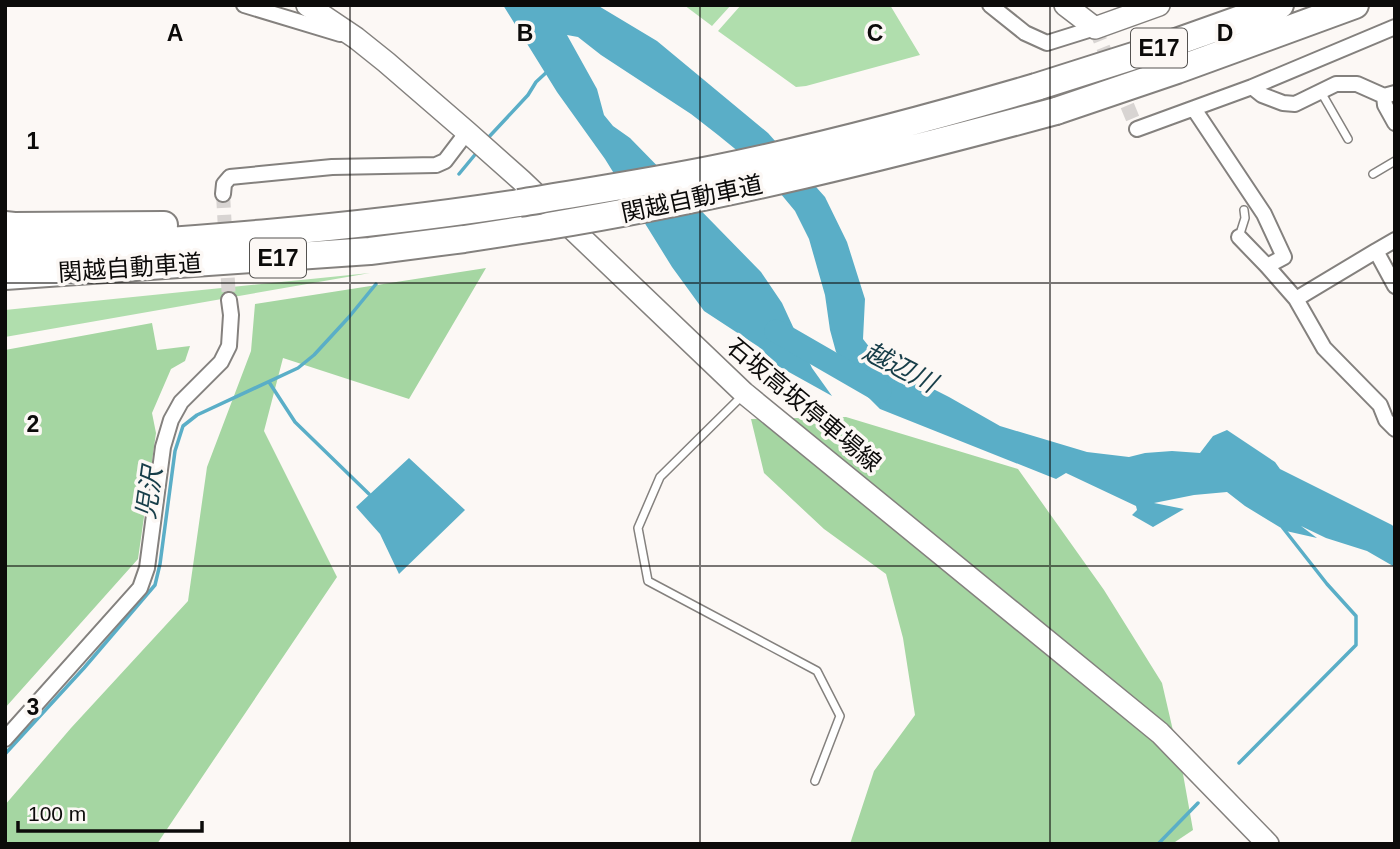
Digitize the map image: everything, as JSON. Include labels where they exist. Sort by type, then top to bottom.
[{"type":"highway","name":"関越自動車道","points":[[5,251],[146,243],[368,223],[519,203],[676,176],[885,129],[1036,87],[1165,47],[1280,5]]},
{"type":"highway","name":"関越自動車道","points":[[5,276],[370,251],[608,216],[820,172],[1056,111],[1355,5]]},
{"type":"highway","points":[[5,225],[193,224],[393,206],[490,207]]},
{"type":"highway","points":[[5,294],[370,251]]},
{"type":"main road","name":"石坂高坂停車場線","points":[[307,5],[356,38],[477,141],[744,393],[1160,733],[1268,844]]},
{"type":"main road","points":[[1065,5],[1095,28],[1159,5]]},
{"type":"street","points":[[244,5],[356,38]]},
{"type":"street","points":[[989,5],[1025,33],[1047,43],[1095,28]]},
{"type":"street","points":[[1137,129],[1252,87],[1395,27]]},
{"type":"street","points":[[1252,87],[1262,95],[1283,103],[1295,104],[1336,83],[1357,84],[1389,95],[1385,105],[1395,123]]},
{"type":"street","points":[[1194,109],[1264,214],[1284,257],[1267,266]]},
{"type":"street","points":[[223,194],[224,184],[230,177],[332,167],[436,165],[477,141]]},
{"type":"street","points":[[1239,237],[1296,299],[1324,348],[1380,405],[1386,420],[1395,429]]},
{"type":"street","points":[[1296,299],[1395,240]]},
{"type":"street","points":[[1376,251],[1395,286]]},
{"type":"street","points":[[5,739],[139,588],[147,568],[163,447],[171,420],[181,402],[221,362],[229,346],[229,300]]},
{"type":"street","points":[[1199,773],[1222,809],[1255,844]]},
{"type":"lane","points":[[1320,91],[1348,139]]},
{"type":"lane","points":[[1373,174],[1395,160]]},
{"type":"lane","points":[[1239,237],[1245,218],[1244,210]]},
{"type":"lane","points":[[744,393],[660,477],[638,528],[648,581],[817,671],[840,716],[815,782]]},
{"type":"green space","points":[[684,5],[731,5],[712,26]]},
{"type":"green space","points":[[741,5],[890,5],[920,55],[796,87],[718,31]]},
{"type":"green space","points":[[486,268],[409,399],[283,358],[264,431],[337,577],[157,844],[5,844],[5,805],[71,728],[188,601],[207,467],[251,351],[255,304]]},
{"type":"green space","points":[[370,273],[5,337],[5,310]]},
{"type":"green space","points":[[152,323],[157,350],[190,346],[185,361],[171,369],[152,413],[156,433],[138,559],[5,708],[5,350]]},
{"type":"green space","points":[[846,417],[1018,469],[1104,590],[1162,683],[1193,830],[1172,844],[850,844],[874,771],[915,715],[903,638],[886,574],[824,529],[764,473],[751,419]]},
{"type":"water","points":[[503,5],[597,5],[657,41],[768,133],[825,197],[847,242],[865,299],[863,339],[882,363],[1000,426],[1087,452],[1129,457],[1172,451],[1200,453],[1213,436],[1227,430],[1275,462],[1280,469],[1392,525],[1395,528],[1395,568],[1367,551],[1326,538],[1301,526],[1317,538],[1286,531],[1227,492],[1154,503],[1184,509],[1153,527],[1132,515],[1137,510],[1136,506],[1066,473],[1056,479],[880,409],[865,394],[836,352],[825,295],[809,239],[795,211],[761,170],[691,114],[578,37],[567,35],[597,89],[604,115],[613,126],[630,138],[761,272],[782,303],[812,368],[832,396],[778,366],[759,347],[704,311],[672,267],[605,159],[557,92]]},
{"type":"water","points":[[409,458],[465,510],[399,574],[380,534],[356,507]]},
{"type":"waterway","name":"児沢","points":[[487,139],[549,70]]},
{"type":"waterway","name":"児沢","points":[[459,174],[478,151]]},
{"type":"waterway","name":"児沢","points":[[5,754],[155,585],[175,451],[183,426],[197,415],[298,368],[314,355],[376,284]]},
{"type":"waterway","name":"越辺川","points":[[776,331],[880,391]]},
{"type":"waterway","points":[[269,382],[295,422],[369,494]]},
{"type":"waterway","points":[[1239,763],[1356,645],[1356,616],[1283,528]]},
{"type":"waterway","points":[[1158,844],[1198,803]]},
{"type":"tunnel","points":[[1095,28],[1137,129]]},
{"type":"tunnel","points":[[223,194],[229,300]]}]
